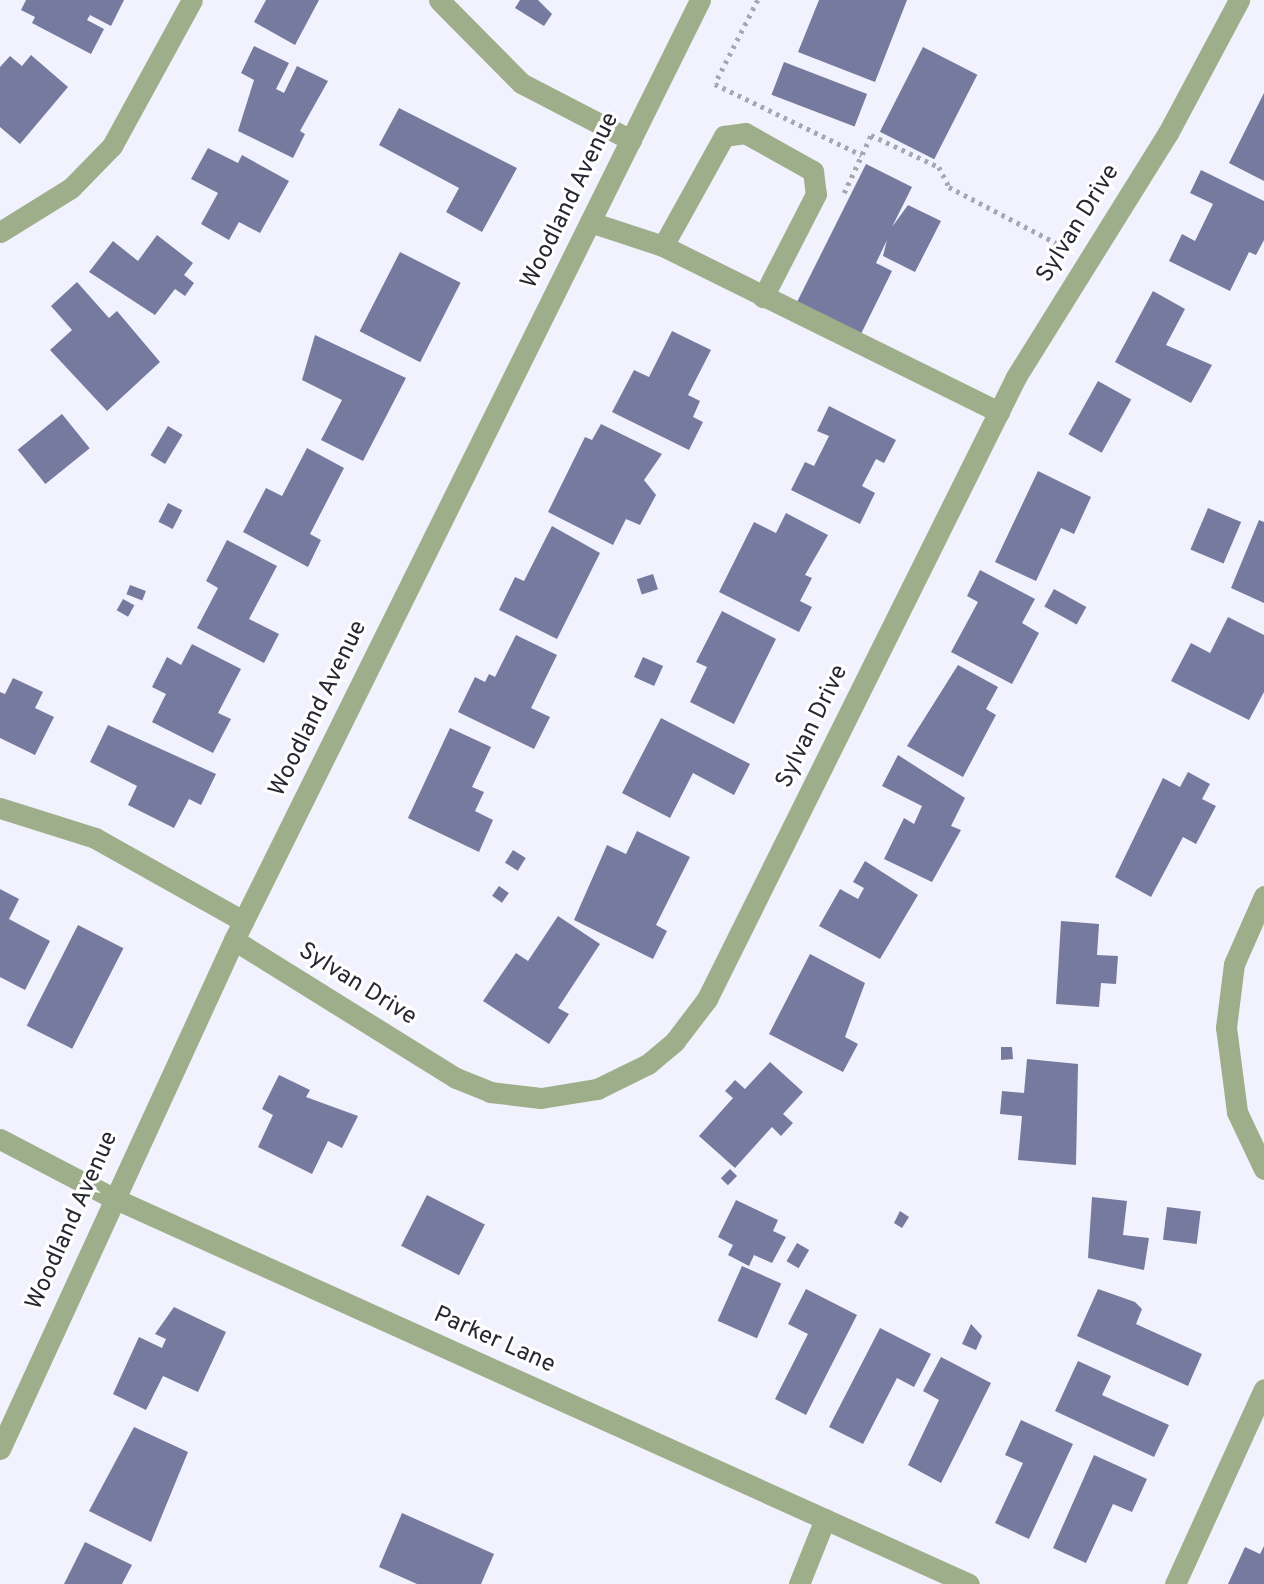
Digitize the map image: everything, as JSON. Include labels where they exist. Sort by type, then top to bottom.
[{"type":"street","points":[[0,232],[71,188],[112,146],[192,0]]},
{"type":"street","points":[[439,0],[521,83],[631,140]]},
{"type":"street","name":"Woodland Avenue","points":[[0,1449],[111,1197],[239,930],[700,0]]},
{"type":"street","name":"Sylvan Drive","points":[[0,808],[95,838],[239,930],[456,1078],[490,1091],[570,1095],[649,1064],[707,999],[999,412],[1200,78],[1239,0]]},
{"type":"street","points":[[663,246],[724,136],[745,133],[813,172],[816,194],[763,298]]},
{"type":"street","points":[[590,222],[663,246],[763,298],[999,412]]},
{"type":"street","points":[[1264,896],[1234,964],[1226,1027],[1237,1112],[1264,1169]]},
{"type":"street","name":"Parker Lane","points":[[0,1139],[111,1197],[969,1584]]},
{"type":"street","points":[[1175,1584],[1264,1389]]},
{"type":"street","points":[[799,1584],[825,1519]]},
{"type":"path","points":[[758,0],[715,84],[862,155]]},
{"type":"path","points":[[839,202],[871,135],[939,167],[949,187],[1056,243]]},
{"type":"building","points":[[26,0],[124,0],[111,26],[90,15],[87,20],[104,29],[91,54],[32,23],[35,17],[21,10]]},
{"type":"building","points":[[266,0],[319,0],[295,45],[254,22]]},
{"type":"building","points":[[520,0],[538,0],[552,14],[544,26],[515,8]]},
{"type":"building","points":[[819,0],[907,0],[875,82],[798,52]]},
{"type":"building","points":[[254,46],[289,63],[276,89],[284,93],[297,66],[328,81],[300,131],[305,134],[293,158],[238,131],[254,80],[241,73]]},
{"type":"building","points":[[923,47],[977,75],[934,159],[880,132]]},
{"type":"building","points":[[31,55],[68,87],[20,144],[0,127],[0,67],[10,56],[22,66]]},
{"type":"building","points":[[784,62],[867,94],[855,127],[771,95]]},
{"type":"building","points":[[1264,93],[1264,181],[1229,163]]},
{"type":"building","points":[[399,108],[517,168],[482,232],[446,212],[459,188],[379,145]]},
{"type":"building","points":[[208,148],[238,163],[242,155],[289,181],[260,233],[239,222],[229,240],[201,224],[218,193],[191,179]]},
{"type":"building","points":[[866,164],[912,187],[892,227],[908,205],[941,221],[915,272],[883,256],[887,240],[876,263],[892,271],[859,338],[794,308]]},
{"type":"building","points":[[1201,170],[1264,201],[1264,240],[1256,255],[1249,252],[1230,291],[1169,261],[1182,234],[1195,241],[1213,204],[1190,193]]},
{"type":"building","points":[[157,235],[193,263],[184,275],[194,283],[185,296],[175,289],[155,315],[89,272],[113,241],[138,261]]},
{"type":"building","points":[[400,252],[461,283],[420,362],[360,331]]},
{"type":"building","points":[[77,282],[109,318],[117,311],[160,362],[107,411],[50,350],[72,330],[51,306]]},
{"type":"building","points":[[1153,291],[1185,309],[1166,345],[1212,365],[1191,403],[1115,362]]},
{"type":"building","points":[[672,331],[711,350],[688,395],[700,401],[693,417],[703,422],[689,450],[612,412],[634,370],[649,377]]},
{"type":"building","points":[[315,335],[406,378],[363,461],[321,440],[342,400],[302,380]]},
{"type":"building","points":[[1098,381],[1131,399],[1102,453],[1068,434]]},
{"type":"building","points":[[829,406],[896,440],[884,463],[876,459],[862,486],[875,493],[860,524],[791,490],[805,462],[814,466],[829,436],[817,431]]},
{"type":"building","points":[[62,414],[90,448],[45,484],[18,450]]},
{"type":"building","points":[[601,424],[662,454],[644,480],[656,495],[640,525],[626,519],[613,545],[548,512],[585,437],[592,440]]},
{"type":"building","points":[[168,426],[183,435],[165,464],[150,455]]},
{"type":"building","points":[[307,448],[344,468],[310,534],[321,540],[308,567],[243,532],[266,488],[282,496]]},
{"type":"building","points":[[1038,471],[1091,497],[1074,534],[1061,528],[1036,581],[995,562]]},
{"type":"building","points":[[168,503],[182,510],[173,529],[158,522]]},
{"type":"building","points":[[1208,508],[1241,522],[1224,563],[1190,549]]},
{"type":"building","points":[[786,513],[828,535],[805,575],[812,578],[800,601],[812,607],[799,632],[719,592],[754,522],[776,533]]},
{"type":"building","points":[[1259,520],[1264,522],[1264,603],[1231,588]]},
{"type":"building","points":[[552,526],[600,553],[557,639],[499,610],[515,577],[524,581]]},
{"type":"building","points":[[227,540],[277,566],[249,619],[279,634],[264,663],[197,628],[218,588],[206,581]]},
{"type":"building","points":[[980,570],[1035,599],[1022,623],[1039,633],[1012,684],[951,652],[978,602],[967,596]]},
{"type":"building","points":[[653,574],[658,589],[642,594],[637,579]]},
{"type":"building","points":[[130,585],[146,591],[142,600],[126,594]]},
{"type":"building","points":[[1054,589],[1086,607],[1077,624],[1044,606]]},
{"type":"building","points":[[123,599],[134,605],[128,617],[117,610]]},
{"type":"building","points":[[722,611],[776,639],[734,724],[690,702],[707,667],[696,662]]},
{"type":"building","points":[[1228,617],[1264,635],[1264,692],[1249,720],[1171,681],[1191,643],[1210,653]]},
{"type":"building","points":[[516,635],[557,655],[531,708],[550,717],[534,749],[458,712],[475,677],[485,682],[489,674],[495,677]]},
{"type":"building","points":[[192,644],[241,669],[218,713],[231,719],[213,753],[152,722],[166,694],[152,687],[167,657],[181,665]]},
{"type":"building","points":[[643,657],[663,666],[654,686],[634,677]]},
{"type":"building","points":[[958,665],[998,687],[986,709],[996,715],[963,777],[907,746]]},
{"type":"building","points":[[13,678],[43,692],[35,708],[54,717],[35,755],[0,738],[0,692],[5,694]]},
{"type":"building","points":[[661,718],[750,764],[734,795],[693,773],[670,818],[622,793]]},
{"type":"building","points":[[108,725],[216,774],[201,805],[189,799],[174,828],[128,805],[137,786],[90,762]]},
{"type":"building","points":[[450,728],[491,747],[472,787],[484,792],[475,811],[493,820],[479,852],[408,818]]},
{"type":"building","points":[[898,755],[965,798],[951,826],[961,830],[932,882],[884,859],[904,818],[914,824],[922,806],[882,786]]},
{"type":"building","points":[[1188,772],[1210,784],[1202,799],[1216,806],[1196,844],[1183,837],[1151,897],[1115,877],[1163,778],[1180,787]]},
{"type":"building","points":[[637,831],[690,857],[656,925],[667,931],[653,959],[574,920],[607,845],[626,854]]},
{"type":"building","points":[[513,850],[526,858],[518,871],[505,863]]},
{"type":"building","points":[[865,861],[918,895],[880,959],[819,926],[840,889],[858,899],[864,888],[853,882]]},
{"type":"building","points":[[499,886],[509,893],[502,903],[492,896]]},
{"type":"building","points":[[0,889],[19,899],[9,919],[50,941],[25,990],[0,977]]},
{"type":"building","points":[[558,916],[600,944],[558,1008],[569,1014],[549,1044],[483,1001],[516,953],[528,961]]},
{"type":"building","points":[[1061,921],[1099,924],[1097,955],[1118,956],[1116,984],[1101,983],[1099,1007],[1056,1004]]},
{"type":"building","points":[[78,925],[123,948],[72,1049],[27,1026]]},
{"type":"building","points":[[810,954],[865,983],[845,1037],[858,1044],[843,1072],[769,1034]]},
{"type":"building","points":[[1001,1047],[1012,1047],[1013,1059],[1001,1060]]},
{"type":"building","points":[[1027,1059],[1078,1064],[1076,1165],[1018,1160],[1022,1116],[1000,1114],[1002,1091],[1024,1093]]},
{"type":"building","points":[[770,1062],[803,1092],[783,1114],[793,1123],[781,1136],[772,1127],[735,1168],[699,1136],[733,1098],[725,1091],[735,1080],[745,1089]]},
{"type":"building","points":[[279,1075],[310,1090],[306,1097],[358,1116],[342,1148],[328,1141],[312,1174],[258,1147],[273,1115],[262,1109]]},
{"type":"building","points":[[730,1169],[737,1176],[728,1185],[721,1178]]},
{"type":"building","points":[[427,1195],[485,1225],[459,1275],[401,1246]]},
{"type":"building","points":[[1092,1197],[1127,1201],[1123,1235],[1149,1238],[1144,1270],[1088,1258]]},
{"type":"building","points":[[736,1200],[778,1220],[773,1231],[786,1237],[772,1263],[754,1255],[749,1266],[728,1255],[733,1245],[718,1237]]},
{"type":"building","points":[[1167,1207],[1201,1211],[1197,1244],[1163,1240]]},
{"type":"building","points":[[900,1211],[909,1217],[902,1228],[894,1223]]},
{"type":"building","points":[[797,1243],[809,1250],[799,1268],[786,1261]]},
{"type":"building","points":[[742,1266],[781,1283],[757,1338],[718,1321]]},
{"type":"building","points":[[806,1289],[857,1315],[806,1415],[775,1399],[808,1334],[788,1324]]},
{"type":"building","points":[[1098,1289],[1135,1302],[1142,1309],[1136,1324],[1202,1354],[1188,1386],[1077,1336]]},
{"type":"building","points":[[174,1307],[226,1332],[198,1392],[163,1376],[146,1410],[113,1394],[139,1337],[162,1348],[166,1339],[155,1334]]},
{"type":"building","points":[[971,1324],[982,1336],[976,1350],[962,1344]]},
{"type":"building","points":[[880,1328],[931,1354],[914,1387],[897,1378],[863,1444],[829,1427]]},
{"type":"building","points":[[941,1357],[991,1383],[941,1483],[908,1465],[939,1400],[923,1391]]},
{"type":"building","points":[[1078,1361],[1111,1376],[1102,1395],[1169,1425],[1154,1457],[1055,1411]]},
{"type":"building","points":[[1021,1420],[1073,1444],[1029,1539],[995,1523],[1023,1463],[1005,1455]]},
{"type":"building","points":[[134,1427],[188,1452],[151,1542],[89,1511]]},
{"type":"building","points":[[1094,1455],[1147,1479],[1132,1512],[1113,1504],[1086,1563],[1053,1548]]},
{"type":"building","points":[[402,1513],[494,1554],[481,1584],[417,1584],[379,1567]]},
{"type":"building","points":[[85,1542],[132,1565],[122,1584],[64,1584]]},
{"type":"building","points":[[1264,1546],[1264,1584],[1228,1584],[1245,1547],[1260,1554]]}]
